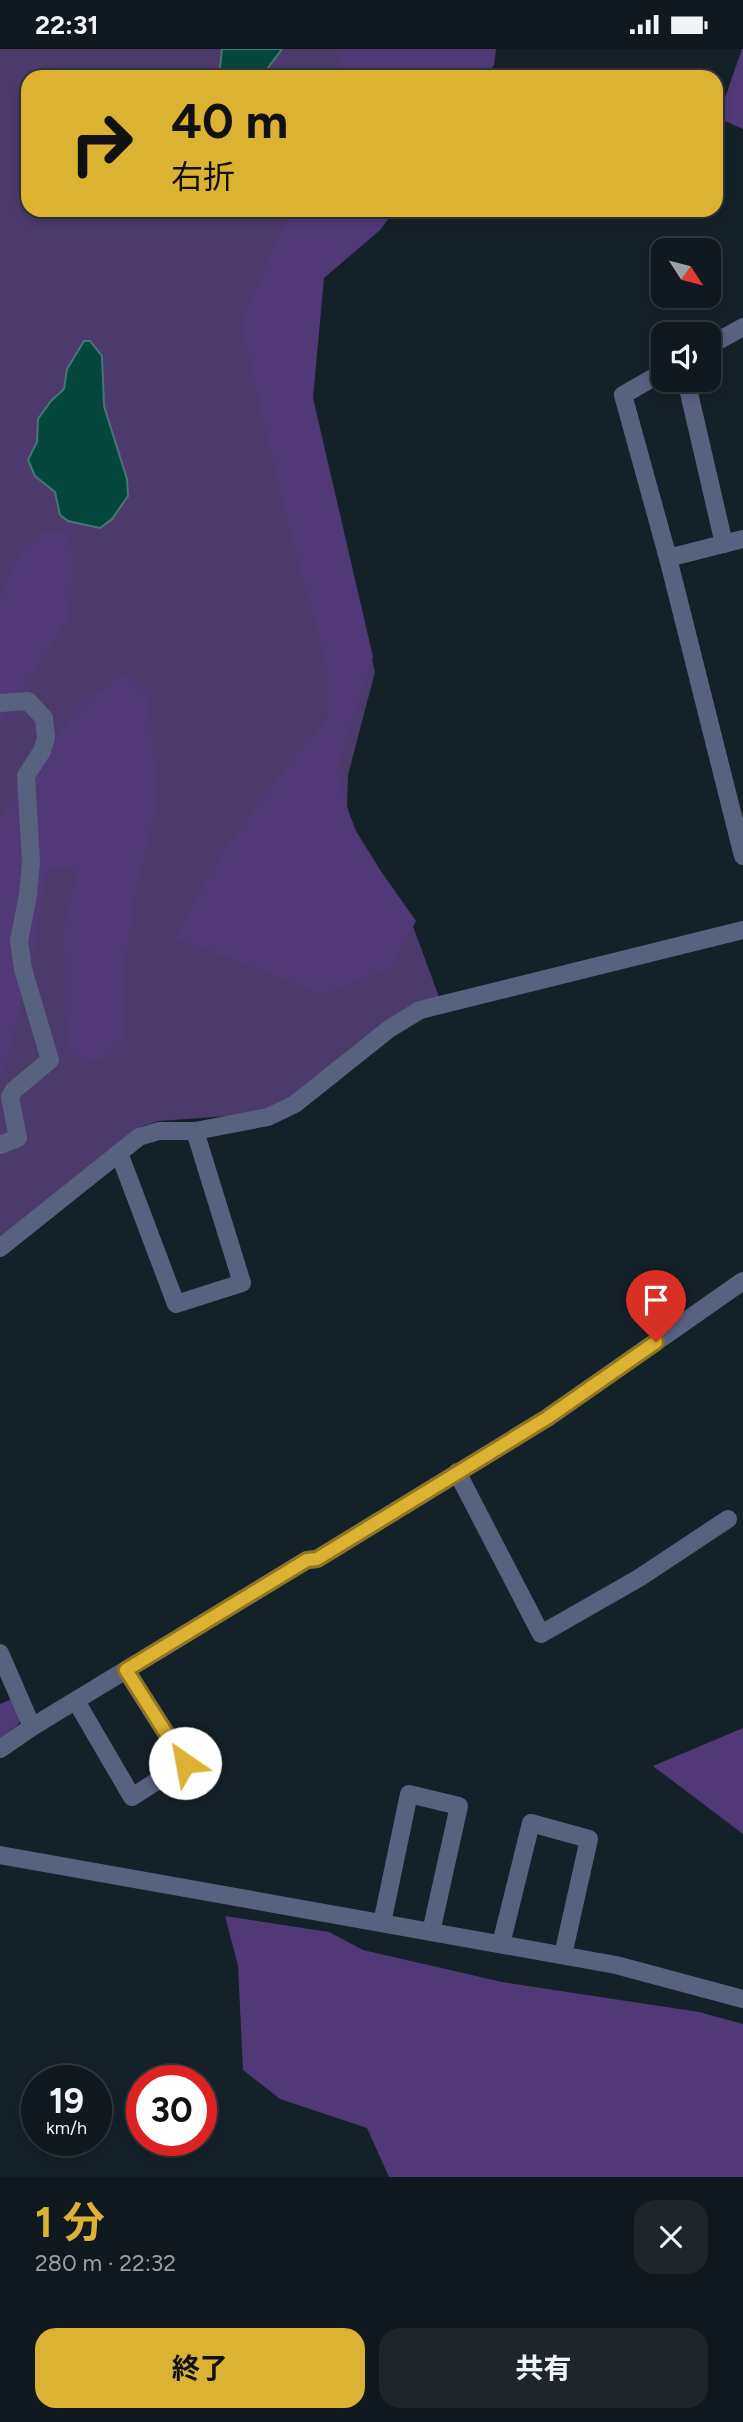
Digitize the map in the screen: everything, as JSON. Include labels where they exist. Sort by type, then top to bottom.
[{"type":"street","points":[[721,342],[742,333]]},
{"type":"street","points":[[651,379],[623,395],[668,558],[743,856]]},
{"type":"street","points":[[690,392],[724,544]]},
{"type":"street","points":[[668,558],[743,539]]},
{"type":"street","points":[[0,703],[28,701],[44,718],[46,738],[42,751],[26,776],[30,862],[28,895],[19,941],[23,969],[50,1060],[14,1090],[10,1097],[18,1138],[0,1145]]},
{"type":"street","points":[[0,1248],[139,1136],[159,1131],[195,1131],[268,1117],[295,1104],[389,1029],[420,1010],[743,930]]},
{"type":"street","points":[[120,1153],[176,1304],[242,1283],[195,1131]]},
{"type":"street","points":[[0,1749],[307,1560],[317,1559],[547,1418],[743,1281]]},
{"type":"street","points":[[457,1472],[541,1634],[639,1578],[728,1519]]},
{"type":"street","points":[[0,1653],[32,1727]]},
{"type":"street","points":[[75,1701],[132,1797],[185,1763],[126,1670]]},
{"type":"street","points":[[382,1923],[409,1794],[460,1806],[431,1932]]},
{"type":"street","points":[[500,1944],[531,1823],[589,1839],[563,1955]]},
{"type":"street","points":[[0,1855],[616,1965],[743,1999]]},
{"type":"shaded area","points":[[0,49],[349,49],[346,70],[21,70],[21,217],[303,217],[301,381],[375,672],[348,775],[347,807],[356,831],[410,918],[439,997],[322,1085],[256,1114],[159,1121],[143,1126],[0,1240]]},
{"type":"shaded area","points":[[222,49],[282,49],[266,70],[220,70]]},
{"type":"shaded area","points":[[342,49],[496,49],[491,70],[340,70]]},
{"type":"shaded area","points":[[743,49],[743,129],[723,120],[723,104]]},
{"type":"shaded area","points":[[287,217],[390,217],[380,230],[324,278],[313,398],[373,657],[336,772],[356,836],[416,921],[393,966],[322,995],[175,937],[225,848],[297,752],[328,719],[327,667],[282,501],[241,323]]},
{"type":"shaded area","points":[[84,341],[90,341],[102,356],[104,406],[127,479],[128,496],[112,519],[100,528],[68,521],[60,515],[55,492],[35,476],[28,460],[37,442],[38,419],[64,389],[67,369]]},
{"type":"shaded area","points":[[46,530],[66,532],[74,557],[69,617],[0,724],[0,602],[3,588],[22,549]]},
{"type":"shaded area","points":[[123,673],[148,695],[158,800],[134,900],[123,976],[125,1038],[99,1062],[69,1053],[65,1009],[64,931],[77,869],[47,869],[33,956],[6,1062],[0,1074],[0,817],[78,708]]},
{"type":"shaded area","points":[[12,1699],[20,1716],[19,1724],[0,1739],[0,1704]]},
{"type":"shaded area","points":[[743,1728],[743,1834],[653,1766]]},
{"type":"shaded area","points":[[225,1916],[329,1932],[363,1950],[502,1982],[699,2012],[743,2024],[743,2177],[389,2177],[367,2128],[280,2099],[243,2070],[238,1965]]},
{"type":"route","points":[[185,1763],[126,1670],[307,1560],[317,1559],[547,1418],[656,1342]]}]
